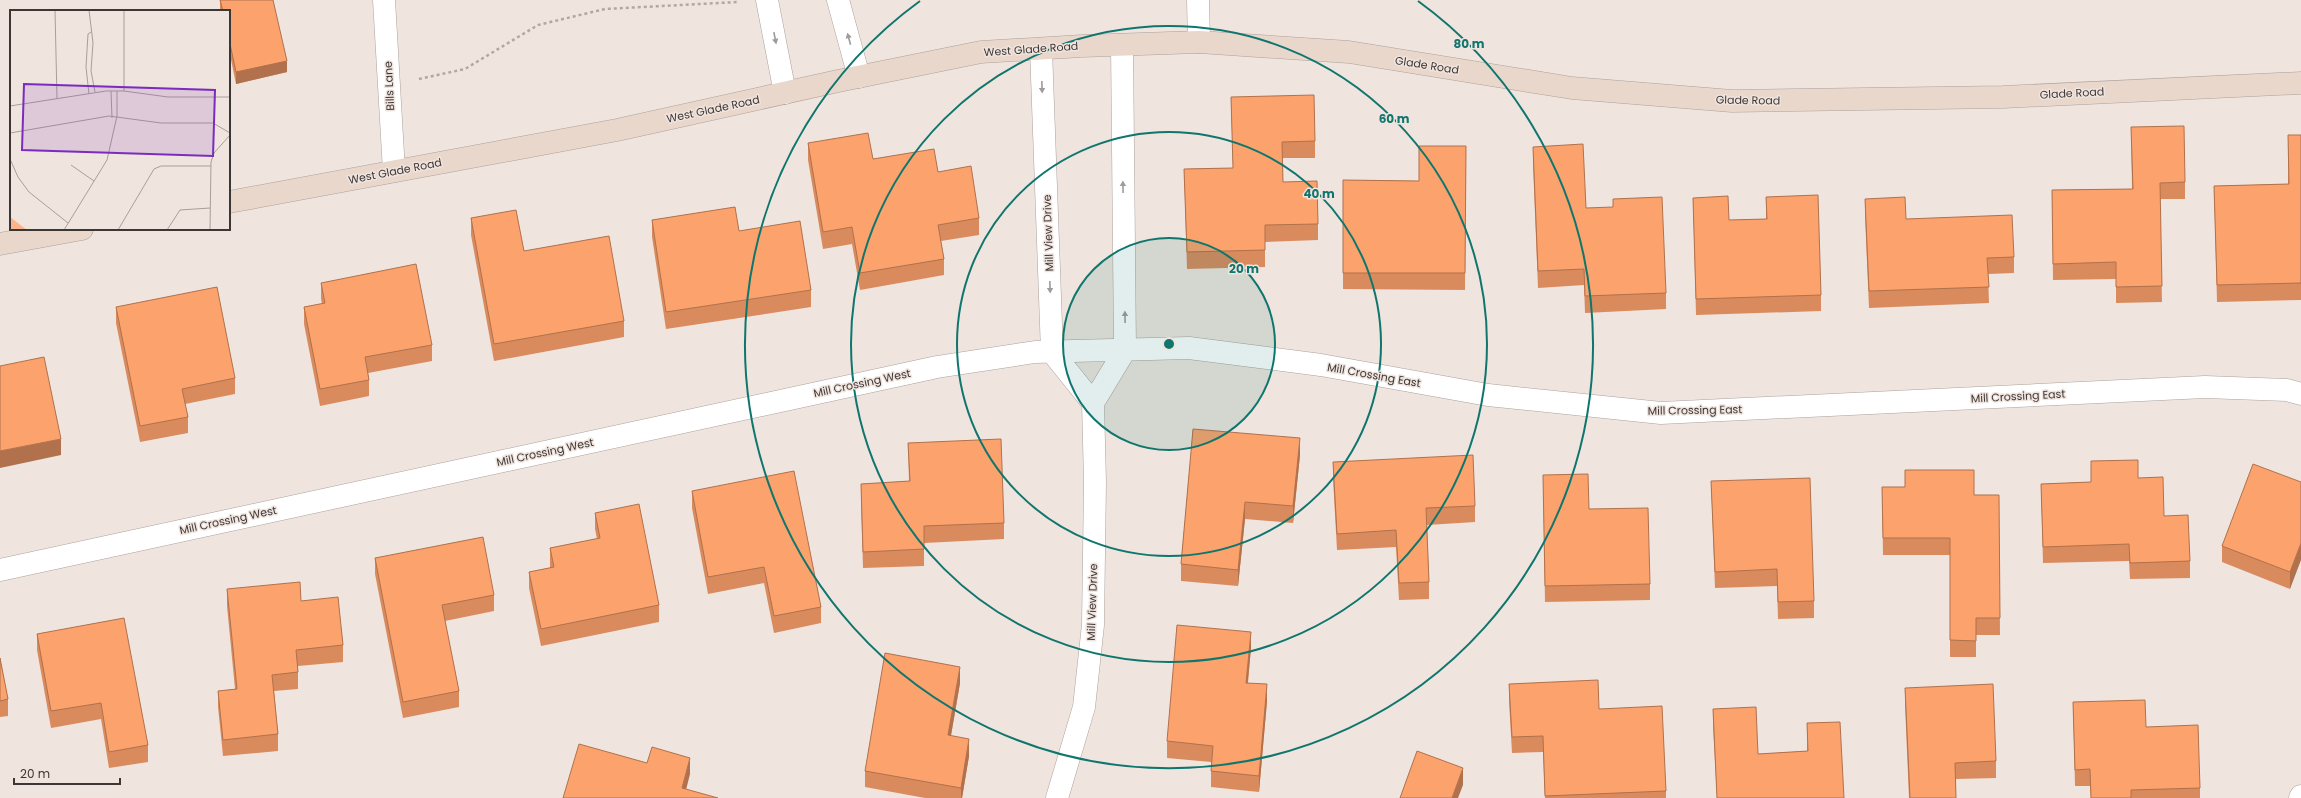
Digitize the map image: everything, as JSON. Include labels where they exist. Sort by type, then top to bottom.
[{"type":"main road","name":"West Glade Road","points":[[230,202],[617,130],[981,52],[1122,44],[1199,42]]},
{"type":"main road","name":"Glade Road","points":[[1199,42],[1349,52],[1572,88],[1732,101],[2003,97],[2301,83]]},
{"type":"main road","points":[[0,244],[77,230]]},
{"type":"street","name":"Bills Lane","points":[[384,0],[394,171]]},
{"type":"street","points":[[767,0],[785,93]]},
{"type":"street","points":[[838,0],[859,77]]},
{"type":"street","points":[[1198,0],[1199,42]]},
{"type":"street","points":[[1052,352],[1093,403],[1125,350],[1122,44]]},
{"type":"street","name":"Mill View Drive","points":[[1041,48],[1052,352]]},
{"type":"street","name":"Mill Crossing East","points":[[1092,350],[1189,348],[1321,365],[1488,395],[1661,413],[2205,387],[2286,390],[2301,394]]},
{"type":"street","name":"Mill Crossing West","points":[[0,570],[937,367],[1035,352],[1092,350]]},
{"type":"street","name":"Mill View Drive","points":[[1057,798],[1084,707],[1093,625],[1093,403]]},
{"type":"path","points":[[419,79],[465,69],[538,26],[598,11],[742,2]]},
{"type":"building","points":[[220,0],[273,0],[287,61],[236,72],[230,44],[230,10],[223,10]]},
{"type":"building","points":[[1314,95],[1315,141],[1282,142],[1283,182],[1317,181],[1318,224],[1265,225],[1265,250],[1187,252],[1184,169],[1233,168],[1231,97]]},
{"type":"building","points":[[2184,126],[2185,182],[2160,183],[2162,286],[2116,287],[2116,262],[2053,264],[2052,190],[2133,189],[2131,127]]},
{"type":"building","points":[[868,133],[873,159],[934,149],[938,172],[971,166],[979,218],[938,225],[944,259],[860,273],[852,227],[823,232],[808,143]]},
{"type":"building","points":[[2288,135],[2301,135],[2301,283],[2217,285],[2214,186],[2289,184]]},
{"type":"building","points":[[1583,144],[1586,208],[1613,207],[1613,199],[1662,197],[1666,293],[1585,296],[1584,269],[1538,271],[1533,147]]},
{"type":"building","points":[[1419,146],[1466,146],[1465,273],[1343,273],[1343,180],[1419,181]]},
{"type":"building","points":[[1818,195],[1821,295],[1696,299],[1693,198],[1728,196],[1729,220],[1767,219],[1766,197]]},
{"type":"building","points":[[1905,197],[1906,219],[2012,215],[2014,257],[1987,258],[1989,287],[1869,291],[1865,199]]},
{"type":"building","points":[[735,207],[739,231],[800,221],[811,290],[666,312],[652,220]]},
{"type":"building","points":[[516,210],[524,251],[609,236],[624,321],[494,344],[471,218]]},
{"type":"building","points":[[416,264],[432,345],[365,357],[369,380],[320,389],[304,307],[325,303],[321,283]]},
{"type":"building","points":[[217,287],[235,378],[182,389],[188,417],[140,426],[116,307]]},
{"type":"building","points":[[44,357],[61,439],[0,451],[0,366]]},
{"type":"building","points":[[1193,429],[1300,438],[1293,506],[1245,502],[1238,570],[1181,564]]},
{"type":"building","points":[[1001,439],[1004,523],[924,526],[924,549],[863,552],[861,484],[910,481],[908,443]]},
{"type":"building","points":[[1473,455],[1475,506],[1426,508],[1429,582],[1399,583],[1396,530],[1337,534],[1333,462]]},
{"type":"building","points":[[2138,460],[2138,478],[2163,477],[2164,516],[2188,515],[2190,561],[2130,563],[2129,544],[2043,547],[2041,484],[2091,482],[2091,461]]},
{"type":"building","points":[[2253,464],[2301,482],[2301,543],[2290,572],[2222,546]]},
{"type":"building","points":[[1905,470],[1974,470],[1974,495],[1999,495],[2000,618],[1976,618],[1976,641],[1950,640],[1950,538],[1883,538],[1882,487],[1905,487]]},
{"type":"building","points":[[794,471],[821,607],[774,616],[764,567],[708,577],[692,491]]},
{"type":"building","points":[[1588,474],[1589,509],[1648,508],[1650,584],[1545,586],[1543,475]]},
{"type":"building","points":[[1810,478],[1814,601],[1778,602],[1777,569],[1715,572],[1711,481]]},
{"type":"building","points":[[639,504],[659,605],[541,629],[529,572],[554,567],[550,548],[600,538],[595,513]]},
{"type":"building","points":[[483,537],[494,595],[442,605],[459,691],[403,702],[375,558]]},
{"type":"building","points":[[300,582],[301,601],[338,597],[343,645],[296,650],[298,672],[272,675],[278,734],[223,740],[218,691],[237,689],[227,589]]},
{"type":"building","points":[[124,618],[148,745],[109,752],[101,703],[51,711],[37,634]]},
{"type":"building","points":[[1177,625],[1251,632],[1246,683],[1267,684],[1259,776],[1211,771],[1213,746],[1167,741]]},
{"type":"building","points":[[885,653],[960,667],[948,735],[969,739],[961,788],[865,771]]},
{"type":"building","points":[[0,658],[8,699],[0,701]]},
{"type":"building","points":[[1598,680],[1599,709],[1662,706],[1666,791],[1545,796],[1543,736],[1512,737],[1509,684]]},
{"type":"building","points":[[1993,684],[1996,761],[1955,763],[1956,798],[1910,798],[1905,688]]},
{"type":"building","points":[[2145,700],[2146,727],[2198,725],[2200,788],[2131,790],[2131,798],[2091,798],[2090,769],[2075,770],[2073,702]]},
{"type":"building","points":[[1756,707],[1758,754],[1808,751],[1807,723],[1840,722],[1844,798],[1717,798],[1713,709]]},
{"type":"building","points":[[579,744],[647,763],[652,747],[690,758],[682,788],[718,798],[563,798]]},
{"type":"building","points":[[1417,751],[1463,768],[1452,798],[1400,798]]}]
